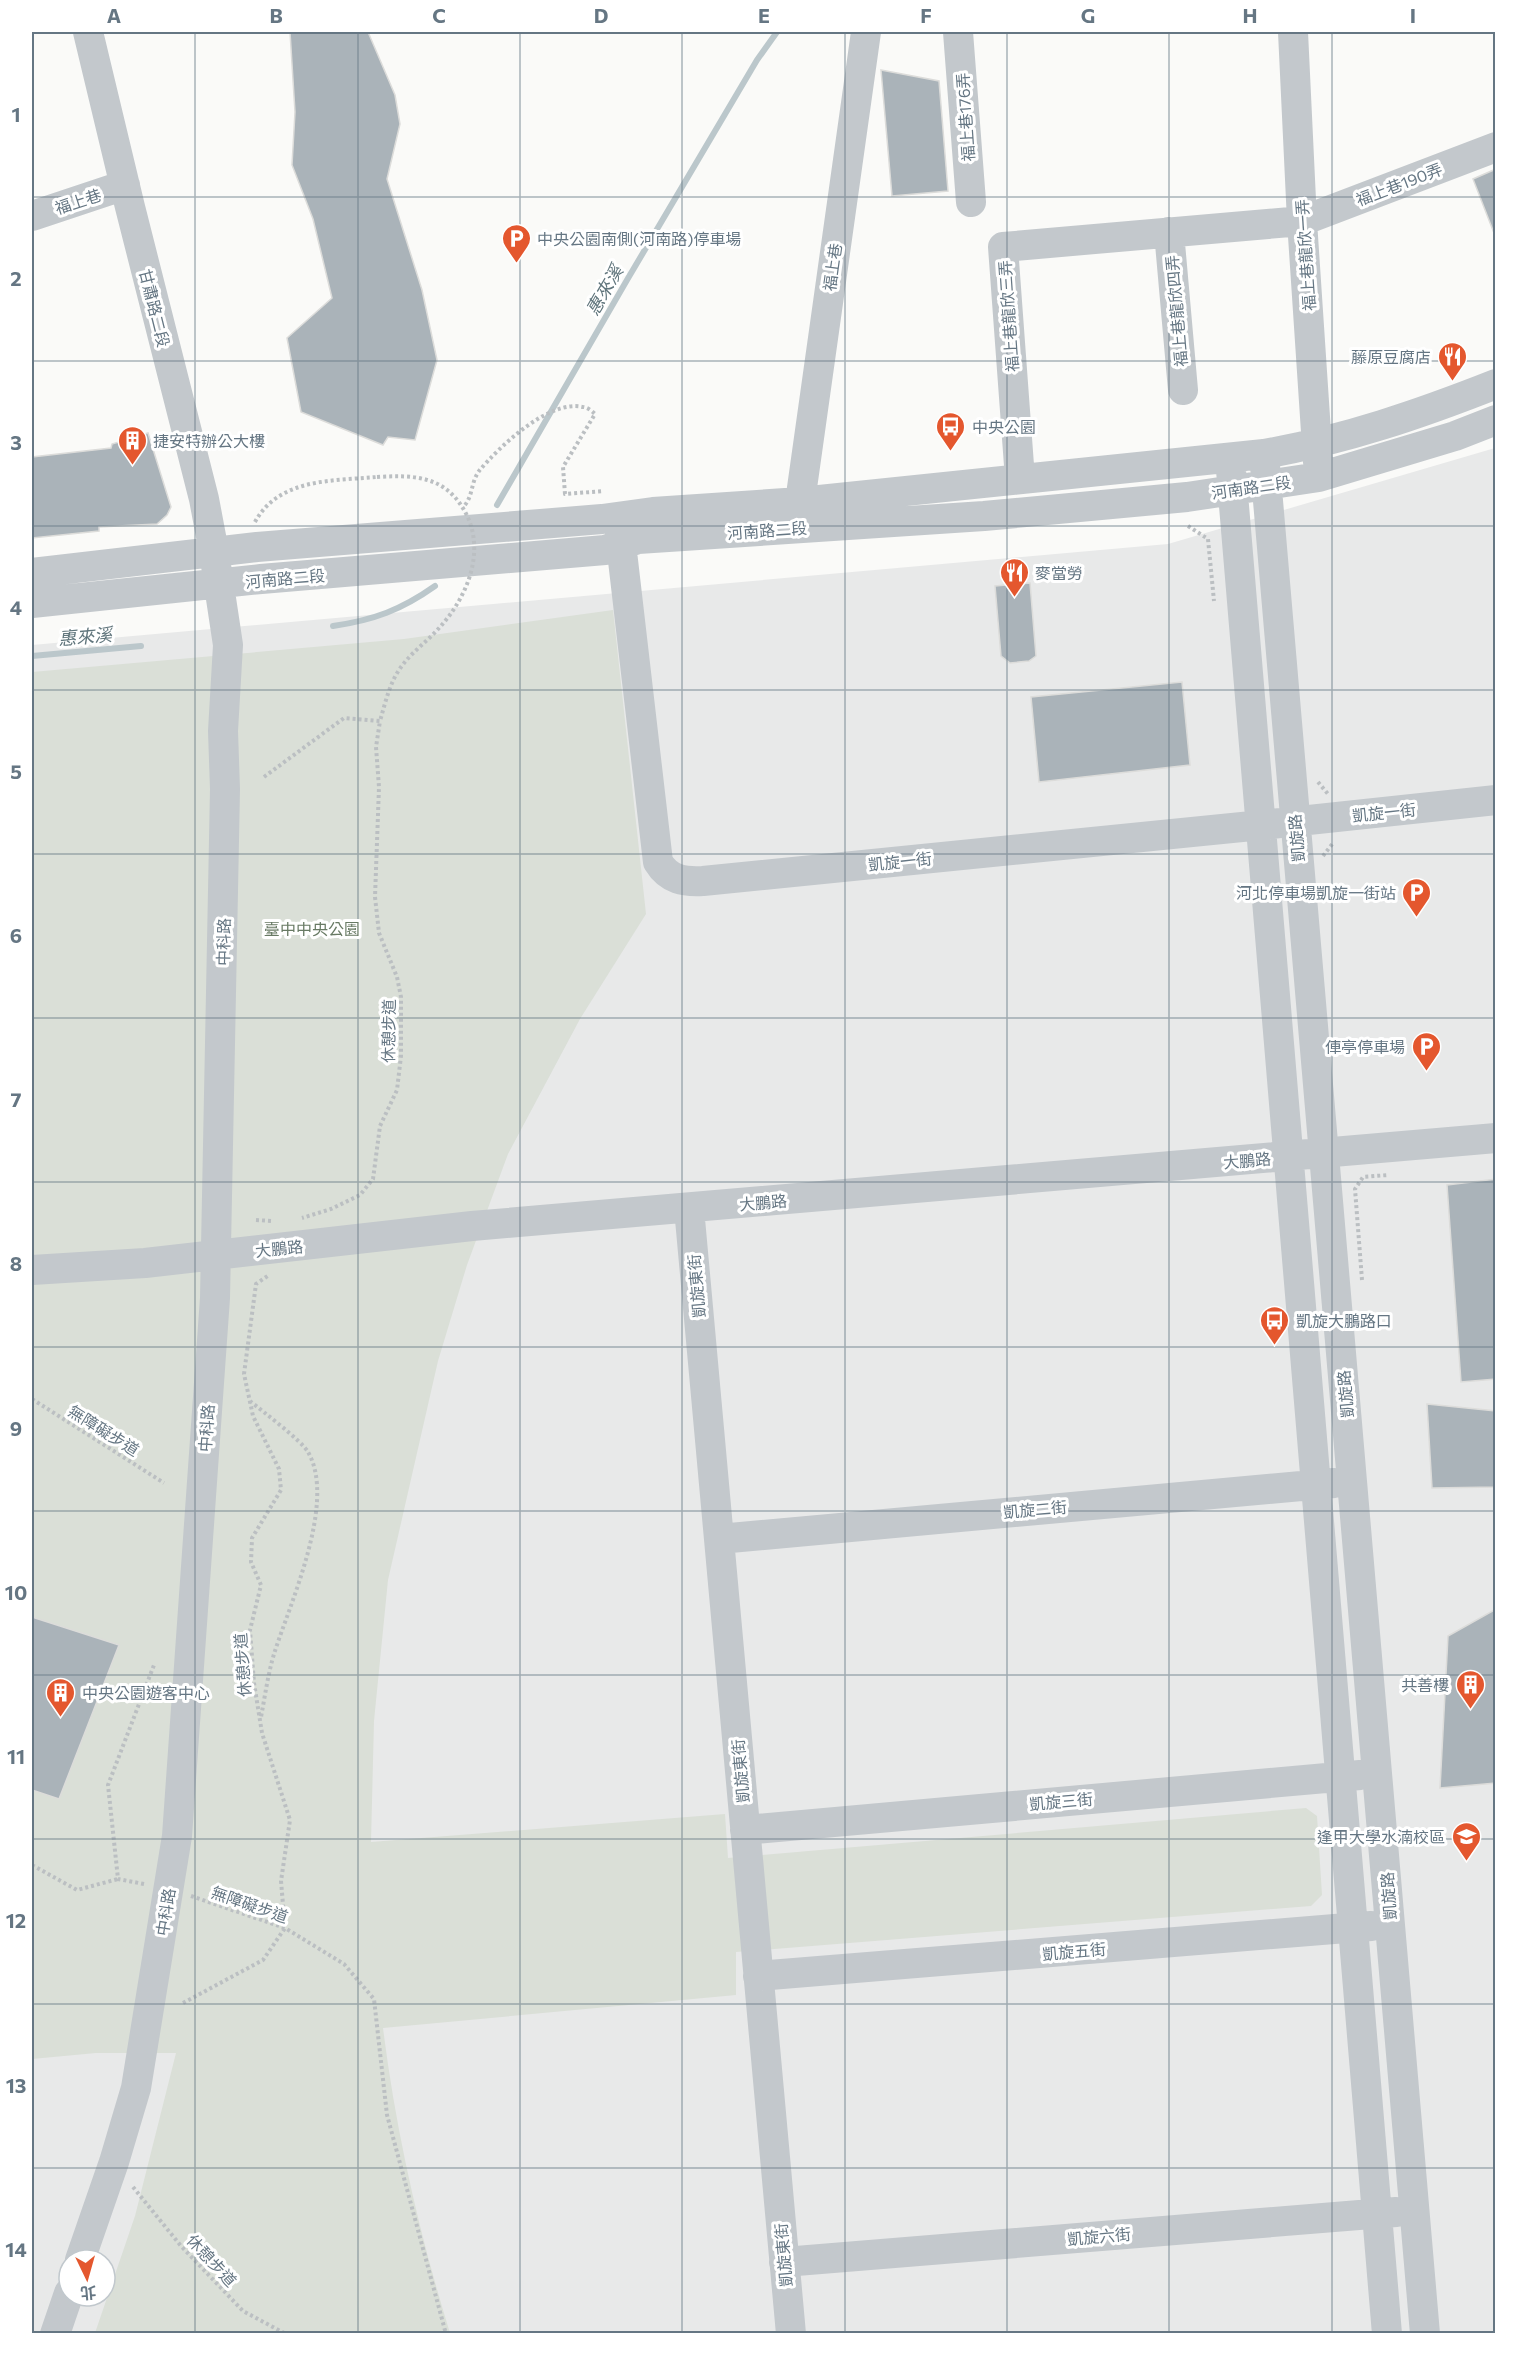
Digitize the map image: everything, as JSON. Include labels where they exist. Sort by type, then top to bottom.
[{"type":"street","name":"甘肅路二段","points":[[88,32],[124,185],[204,499],[219,584]]},
{"type":"street","name":"福上巷","points":[[800,502],[866,32]]},
{"type":"street","name":"福上巷176弄","points":[[958,32],[971,202]]},
{"type":"street","name":"福上巷龍欣一弄","points":[[1293,32],[1302,221],[1319,477]]},
{"type":"street","name":"福上巷190弄","points":[[1169,232],[1302,221],[1496,147]]},
{"type":"street","name":"福上巷","points":[[32,216],[124,185]]},
{"type":"street","name":"福上巷龍欣四弄","points":[[1169,232],[1183,390]]},
{"type":"street","name":"福上巷龍欣三弄","points":[[1020,479],[1003,248],[1169,232]]},
{"type":"street","name":"河南路二段","points":[[32,573],[214,552],[653,512],[800,502],[1264,454],[1317,445],[1442,405],[1496,384]]},
{"type":"street","name":"河南路二段","points":[[617,517],[638,539],[1034,512],[1187,497],[1319,477],[1455,436],[1496,420]]},
{"type":"street","name":"凱旋路","points":[[1264,454],[1425,2334]]},
{"type":"street","name":"凱旋路","points":[[1230,458],[1387,2334]]},
{"type":"street","name":"河南路二段","points":[[32,603],[605,550],[617,517]]},
{"type":"street","name":"凱旋一街","points":[[617,517],[658,862],[662,869],[678,880],[703,881],[1496,800]]},
{"type":"street","name":"中科路","points":[[84,2248],[114,2162],[136,2088],[177,1836],[217,1256],[225,789],[223,731],[228,645],[219,584]]},
{"type":"street","name":"大鵬路","points":[[32,1270],[217,1256],[472,1226],[1496,1138]]},
{"type":"street","name":"凱旋東街","points":[[688,1208],[791,2334]]},
{"type":"street","name":"凱旋二街","points":[[719,1539],[1352,1482]]},
{"type":"street","name":"凱旋三街","points":[[745,1830],[1378,1774]]},
{"type":"street","name":"凱旋五街","points":[[758,1976],[1353,1929],[1390,1924]]},
{"type":"street","name":"凱旋六街","points":[[784,2262],[1414,2210]]},
{"type":"street","points":[[55,2334],[64,2308]]},
{"type":"path","points":[[255,523],[262,509],[291,489],[305,484],[377,477],[424,478],[442,486],[463,507],[471,496],[474,479],[480,470],[528,424],[565,407],[583,406],[595,414],[562,467],[565,494],[617,517]]},
{"type":"path","name":"休憩步道","points":[[321,1219],[298,1220],[331,1209],[360,1195],[373,1179],[380,1126],[397,1090],[401,1056],[401,997],[397,977],[380,933],[375,897],[379,787],[376,747],[380,721],[390,688],[398,672],[454,609],[472,573],[474,540],[472,527],[463,507]]},
{"type":"path","points":[[264,777],[344,718],[380,721]]},
{"type":"path","points":[[1316,770],[1318,782],[1332,796]]},
{"type":"path","points":[[1323,858],[1335,840]]},
{"type":"path","points":[[256,1220],[276,1222]]},
{"type":"path","name":"休憩步道","points":[[280,1273],[269,1275],[256,1284],[244,1374],[253,1416],[279,1469],[281,1490],[252,1538],[251,1562],[261,1585],[250,1630],[254,1683],[260,1720],[271,1765],[290,1821],[281,1881],[285,1928]]},
{"type":"path","name":"無障礙步道","points":[[32,1399],[164,1483]]},
{"type":"path","points":[[250,1401],[308,1451],[316,1476],[317,1509],[311,1544],[273,1657],[260,1720]]},
{"type":"path","points":[[32,1865],[76,1890],[118,1879],[108,1785],[154,1665]]},
{"type":"path","name":"無障礙步道","points":[[118,1879],[168,1888],[285,1928],[344,1964],[375,2001],[387,2115],[446,2334]]},
{"type":"path","points":[[183,2003],[262,1960],[285,1928]]},
{"type":"path","name":"休憩步道","points":[[133,2187],[181,2246],[243,2311],[286,2334]]},
{"type":"shaded area","points":[[1495,448],[1495,2333],[32,2334],[32,645],[1168,544]]},
{"type":"green space","name":"臺中中央公園","points":[[613,610],[646,914],[580,1019],[508,1154],[467,1265],[438,1361],[388,1580],[374,1721],[371,1842],[725,1814],[728,1858],[1306,1808],[1317,1816],[1322,1895],[1311,1906],[736,1952],[736,1995],[383,2028],[388,2067],[410,2182],[428,2258],[450,2333],[95,2333],[104,2308],[117,2308],[117,2269],[135,2216],[176,2053],[96,2053],[32,2059],[32,672],[404,639]]},
{"type":"building","points":[[290,32],[368,32],[395,95],[400,124],[387,179],[422,290],[437,360],[415,440],[388,437],[383,445],[301,412],[287,338],[332,298],[313,219],[292,165],[295,112]]},
{"type":"building","points":[[881,70],[939,81],[948,191],[892,196]]},
{"type":"building","points":[[1496,169],[1496,233],[1494,233],[1473,179]]},
{"type":"building","points":[[148,433],[171,507],[167,515],[157,524],[99,527],[99,531],[32,538],[32,457],[111,448],[112,444]]},
{"type":"building","points":[[1030,583],[1036,656],[1029,661],[1010,663],[1001,656],[995,586]]},
{"type":"building","points":[[1182,682],[1190,765],[1039,782],[1031,697]]},
{"type":"building","points":[[1496,1179],[1496,1379],[1461,1382],[1447,1185]]},
{"type":"building","points":[[1427,1404],[1496,1411],[1496,1487],[1432,1488]]},
{"type":"building","name":"共善樓","points":[[1496,1609],[1496,1783],[1440,1788],[1448,1636]]},
{"type":"building","name":"中央公園遊客中心","points":[[32,1617],[119,1645],[59,1799],[32,1790]]},
{"type":"waterway","name":"惠來溪","points":[[497,505],[757,60],[777,32]]},
{"type":"waterway","name":"惠來溪","points":[[333,626],[387,613],[435,586]]},
{"type":"waterway","name":"惠來溪","points":[[32,656],[141,646]]},
{"type":"place","name":"中央公園南側(河南路)停車場","points":[[516,264]]},
{"type":"place","name":"藤原豆腐店","points":[[1452,382]]},
{"type":"place","name":"中央公園","points":[[951,452]]},
{"type":"place","name":"捷安特辦公大樓","points":[[132,466]]},
{"type":"place","name":"麥當勞","points":[[1014,598]]},
{"type":"place","name":"河北停車場凱旋一街站","points":[[1417,918]]},
{"type":"place","name":"俥亭停車場","points":[[1426,1072]]},
{"type":"place","name":"凱旋大鵬路口","points":[[1275,1346]]},
{"type":"place","name":"共善樓","points":[[1470,1710]]},
{"type":"place","name":"中央公園遊客中心","points":[[61,1718]]},
{"type":"place","name":"逢甲大學水湳校區","points":[[1466,1862]]}]
